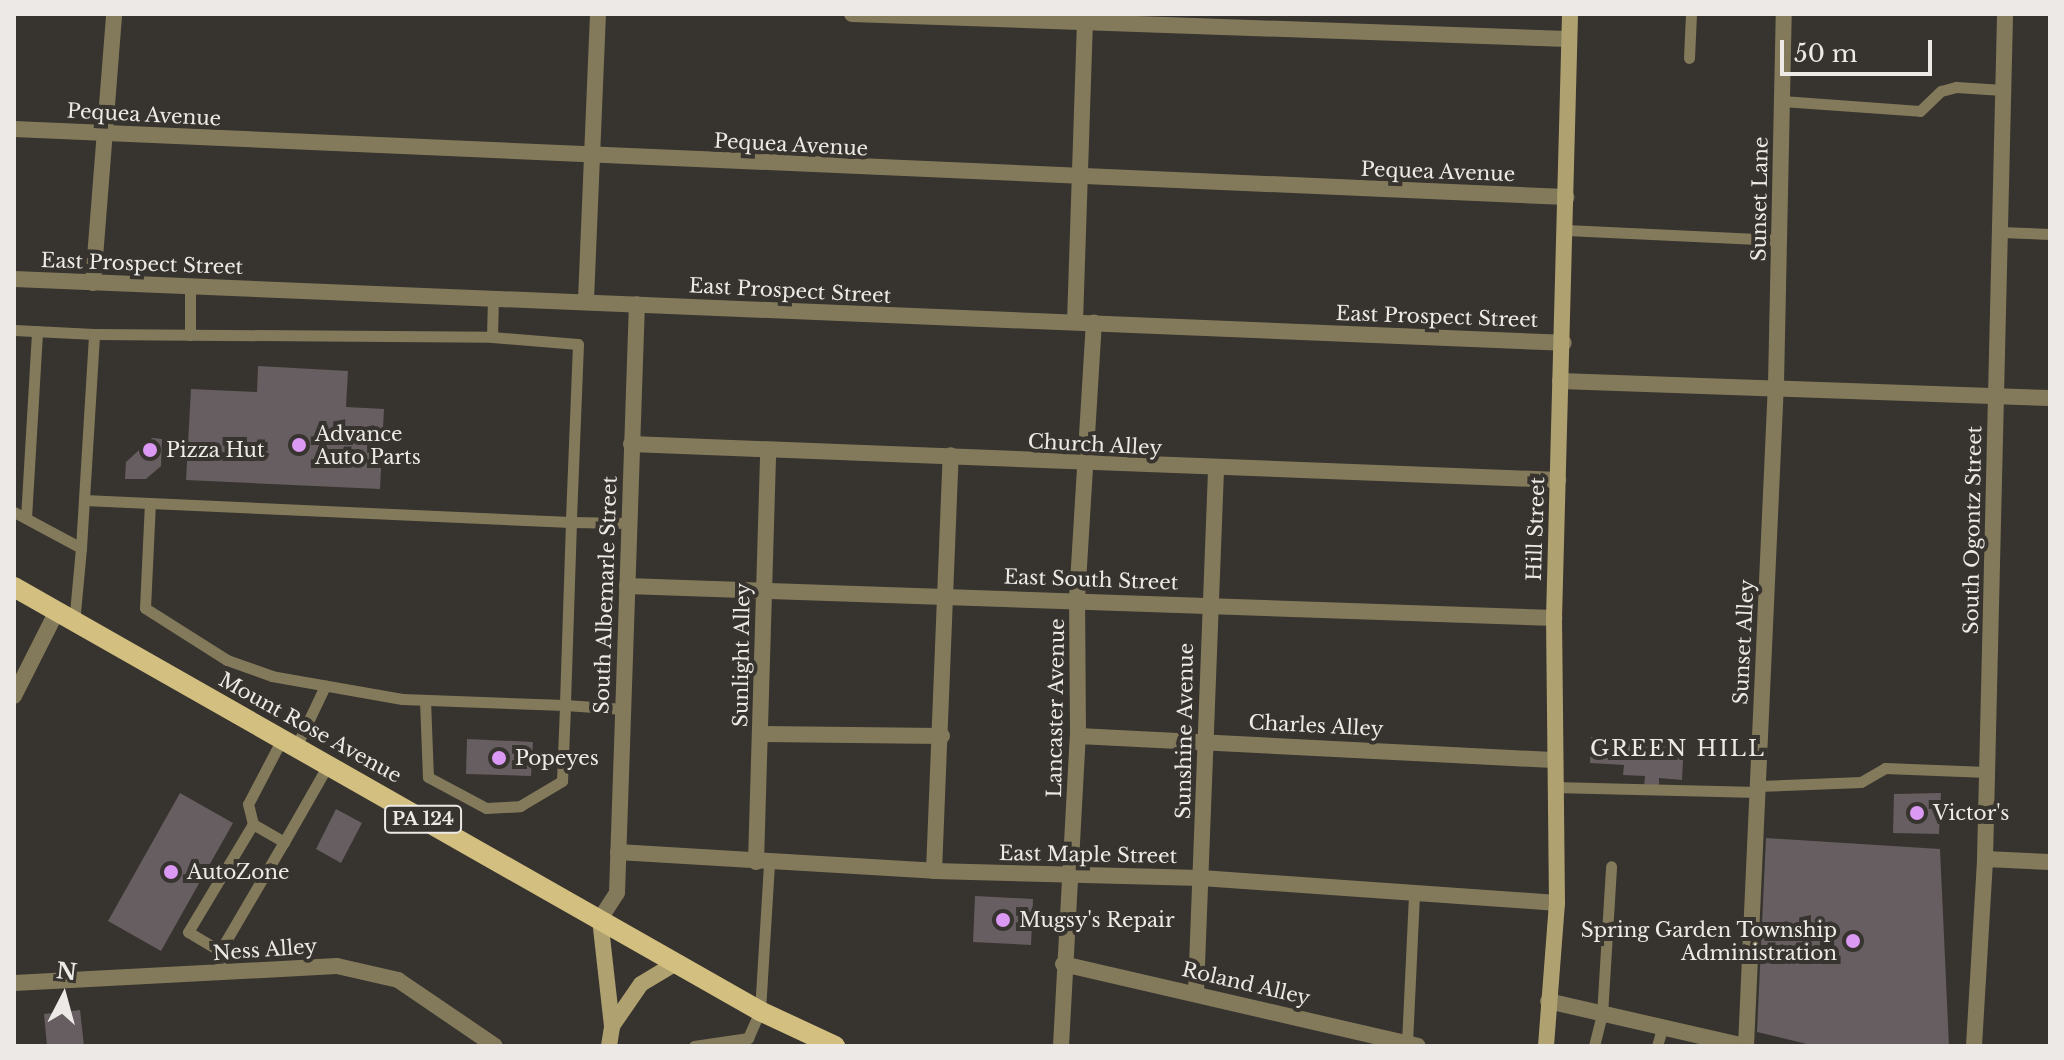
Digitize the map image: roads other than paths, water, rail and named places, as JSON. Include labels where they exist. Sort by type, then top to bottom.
[{"type":"main road","name":"Hill Street","points":[[1546,1046],[1557,903],[1552,760],[1554,618],[1560,381],[1564,343],[1570,14]]},
{"type":"main road","name":"Mount Rose Avenue","points":[[14,587],[760,1011],[835,1046]]},
{"type":"main road","points":[[600,919],[612,1026],[609,1046]]},
{"type":"main road","points":[[612,1026],[641,984],[676,963]]},
{"type":"street","points":[[93,283],[114,14]]},
{"type":"street","points":[[586,300],[596,156],[598,14]]},
{"type":"street","points":[[852,14],[1085,25],[1568,39]]},
{"type":"street","name":"Sunset Lane","points":[[1776,384],[1784,14]]},
{"type":"street","name":"South Ogontz Street","points":[[1974,1046],[1985,859],[2005,14]]},
{"type":"street","points":[[1075,322],[1085,25]]},
{"type":"street","name":"Pequea Avenue","points":[[14,129],[1081,179],[1567,197]]},
{"type":"street","name":"East Prospect Street","points":[[14,279],[586,300],[1564,343]]},
{"type":"street","name":"South Albemarle Street","points":[[600,919],[617,893],[637,304]]},
{"type":"street","name":"Lancaster Avenue","points":[[1061,1046],[1063,964],[1072,876],[1078,736],[1077,599],[1088,465],[1094,323]]},
{"type":"street","points":[[1560,381],[1776,384],[2050,398]]},
{"type":"street","name":"Sunset Alley","points":[[1746,1046],[1776,384]]},
{"type":"street","name":"Church Alley","points":[[631,444],[951,455],[1216,471],[1558,480]]},
{"type":"street","name":"Sunlight Alley","points":[[762,862],[760,734],[768,450]]},
{"type":"street","points":[[934,871],[942,736],[951,455]]},
{"type":"street","name":"Sunshine Avenue","points":[[1196,991],[1208,605],[1216,471]]},
{"type":"street","name":"East South Street","points":[[627,586],[763,588],[1554,618]]},
{"type":"street","points":[[14,696],[65,618]]},
{"type":"street","points":[[760,734],[942,736]]},
{"type":"street","name":"Charles Alley","points":[[1078,736],[1205,740],[1552,760]]},
{"type":"street","name":"East Maple Street","points":[[618,852],[934,871],[1201,878],[1557,903]]},
{"type":"street","points":[[1985,859],[2050,862]]},
{"type":"street","name":"Roland Alley","points":[[1063,964],[1196,991],[1412,1044]]},
{"type":"street","name":"Ness Alley","points":[[14,983],[337,966],[398,980],[495,1046]]},
{"type":"street","points":[[1548,1001],[1746,1046]]},
{"type":"lane","points":[[1689,58],[1691,14]]},
{"type":"lane","points":[[1782,101],[1920,111],[1941,91],[1956,87],[2003,90]]},
{"type":"lane","points":[[1566,230],[1779,240]]},
{"type":"lane","points":[[2000,232],[2050,234]]},
{"type":"lane","points":[[190,286],[190,335]]},
{"type":"lane","points":[[492,337],[493,297]]},
{"type":"lane","points":[[14,330],[94,334],[492,337],[578,344],[562,781],[520,806],[486,808],[428,777],[425,700]]},
{"type":"lane","points":[[26,518],[37,331]]},
{"type":"lane","points":[[65,618],[81,548],[94,334]]},
{"type":"lane","points":[[84,500],[629,523]]},
{"type":"lane","points":[[150,503],[145,608],[227,660],[325,686],[425,700],[623,709]]},
{"type":"lane","points":[[14,512],[81,548]]},
{"type":"lane","points":[[220,951],[188,932],[253,824],[248,804],[325,686]]},
{"type":"lane","points":[[221,974],[220,951],[328,765]]},
{"type":"lane","points":[[1553,787],[1758,789],[1861,782],[1885,768],[1987,772]]},
{"type":"lane","points":[[253,824],[284,842]]},
{"type":"lane","points":[[694,1046],[748,1038],[760,1011],[762,862]]},
{"type":"lane","points":[[1594,1046],[1602,1015],[1611,866]]},
{"type":"lane","points":[[1412,1044],[1414,893]]},
{"type":"lane","points":[[1657,1046],[1662,1028]]},
{"type":"place","name":"Advance Auto Parts","points":[[299,445]]},
{"type":"place","name":"Pizza Hut","points":[[150,450]]},
{"type":"place","name":"Popeyes","points":[[499,758]]},
{"type":"place","name":"Victor's","points":[[1917,813]]},
{"type":"place","name":"AutoZone","points":[[171,872]]},
{"type":"place","name":"Mugsy's Repair","points":[[1003,920]]},
{"type":"place","name":"Spring Garden Township Administration","points":[[1853,941]]},
{"type":"district","name":"GREEN HILL","points":[[1678,749]]}]
